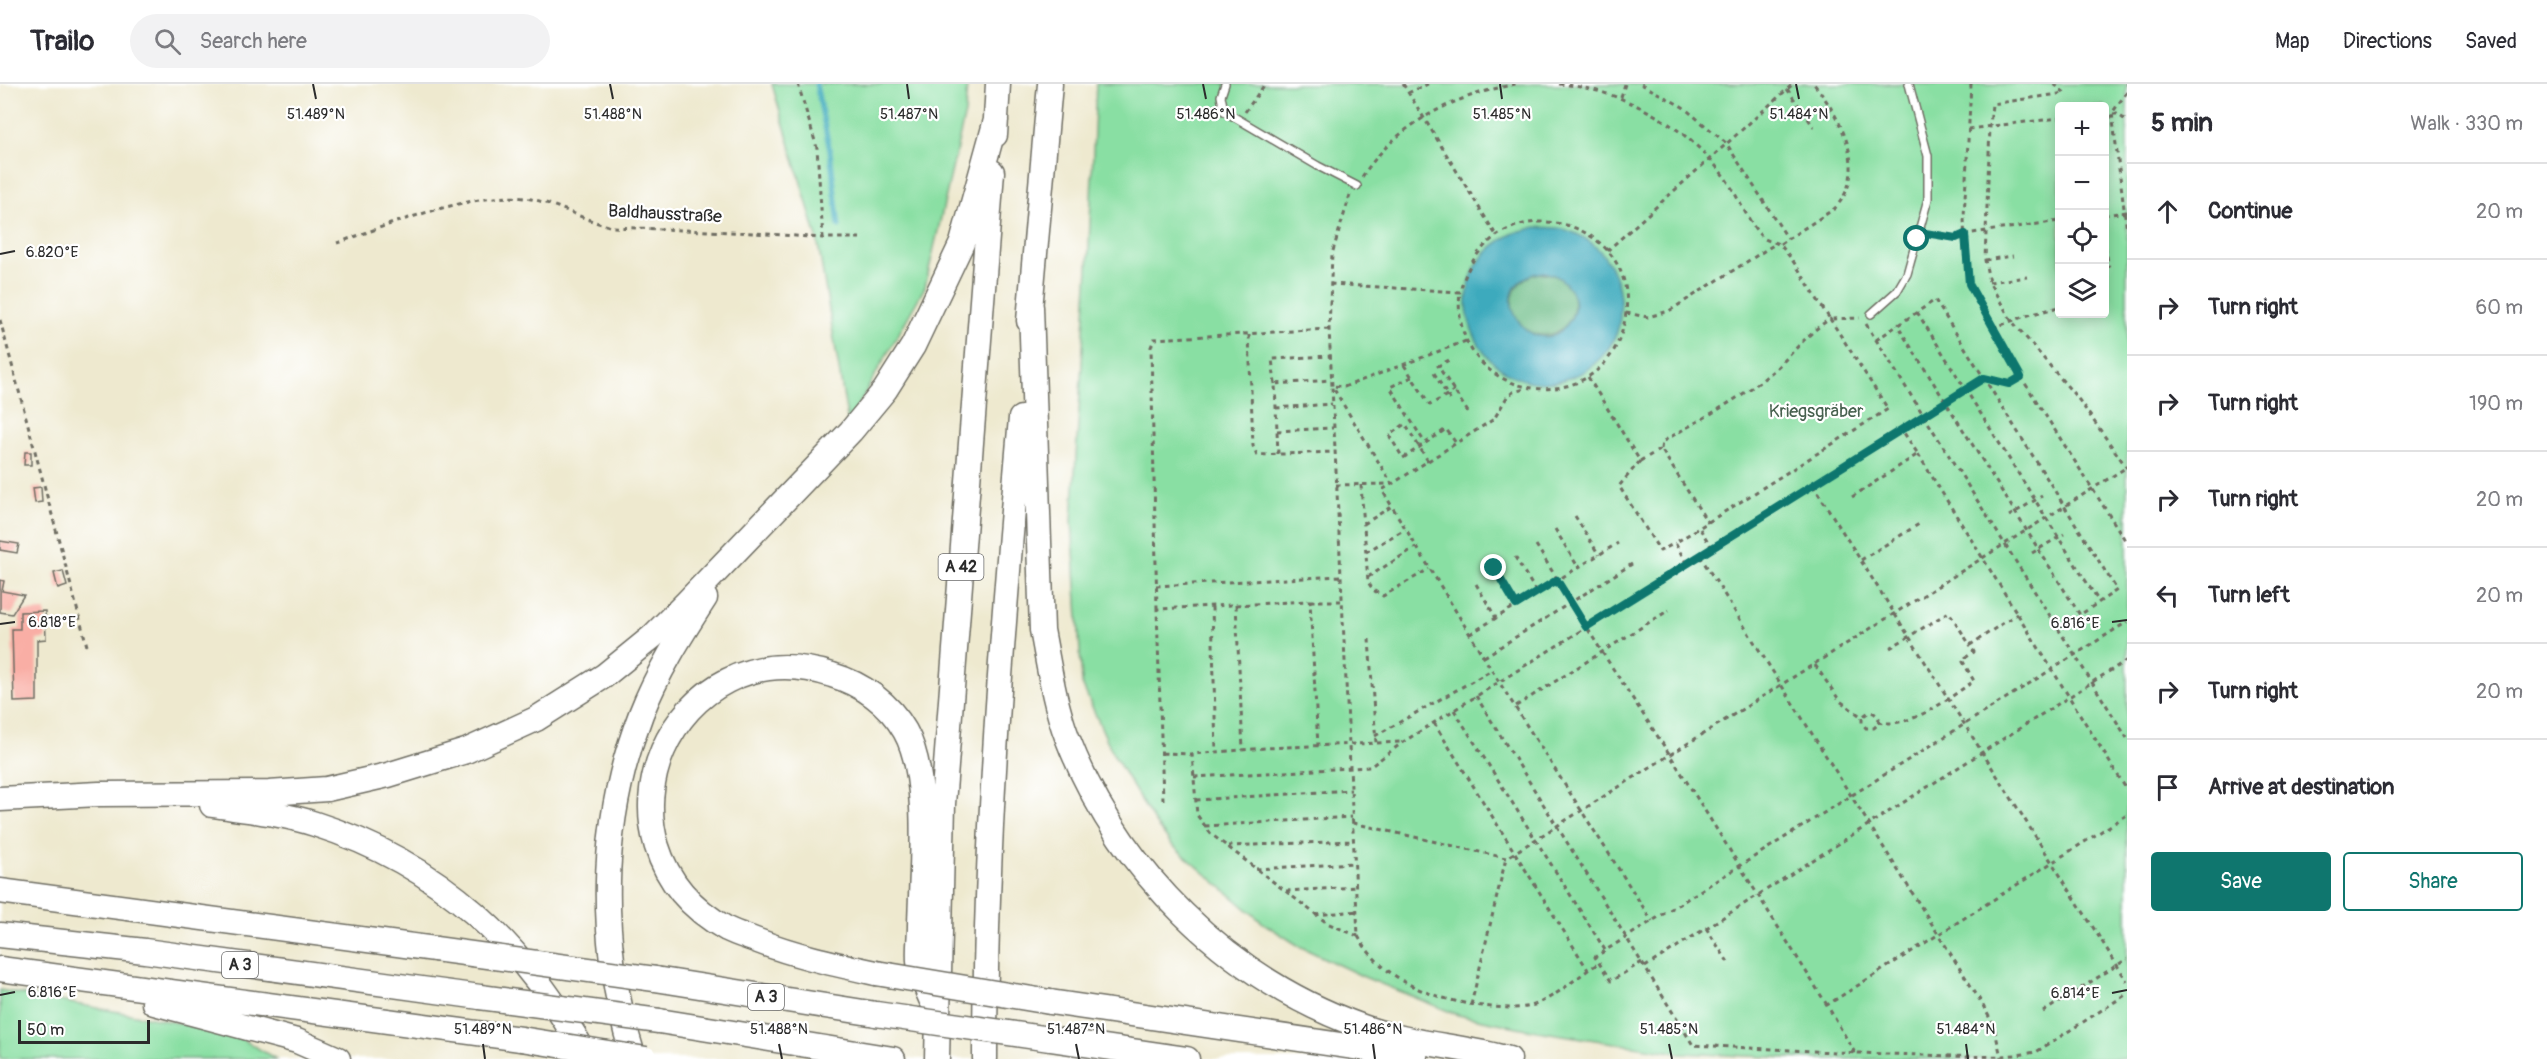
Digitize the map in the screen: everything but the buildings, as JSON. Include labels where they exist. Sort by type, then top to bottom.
[{"type":"highway","name":"A 42","points":[[937,1059],[936,1015],[943,804],[998,84]]},
{"type":"highway","name":"A 42","points":[[985,1059],[987,895],[998,685],[1050,84]]},
{"type":"highway","points":[[0,799],[52,795],[269,793],[327,789],[388,776],[466,751],[536,719],[604,676],[652,638],[851,431],[885,390],[913,346],[962,243],[996,120]]},
{"type":"highway","points":[[1031,307],[1042,630],[1051,679],[1067,736],[1092,791],[1119,837],[1175,907],[1216,945],[1265,980],[1311,1005],[1363,1027],[1440,1047],[1509,1059]]},
{"type":"highway","points":[[634,1059],[621,1012],[610,941],[607,878],[613,815],[625,763],[641,713],[665,663],[730,558]]},
{"type":"highway","points":[[936,1015],[920,968],[921,806],[919,769],[906,732],[898,719],[873,695],[841,678],[824,672],[785,667],[750,672],[732,679],[703,697],[687,711],[660,752],[653,773],[650,820],[663,861],[675,881],[696,906],[728,929],[796,956],[876,973],[1050,1002],[1435,1059]]},
{"type":"highway","points":[[146,794],[265,813],[315,824],[372,847],[422,874],[467,904],[502,938],[542,986],[568,1023],[588,1059]]},
{"type":"highway","name":"A 3","points":[[0,891],[656,979],[876,1014],[1188,1059]]},
{"type":"highway","name":"A 3","points":[[0,935],[157,953],[659,1021],[884,1058]]},
{"type":"highway","points":[[0,969],[43,977],[239,1024],[297,1041],[338,1059]]},
{"type":"highway","points":[[43,977],[110,983],[521,1039],[646,1059]]},
{"type":"lane","points":[[1225,84],[1221,96],[1224,111],[1357,186]]},
{"type":"lane","points":[[1871,314],[1897,291],[1907,274],[1928,199],[1928,156],[1909,84]]},
{"type":"path","points":[[798,84],[816,148],[823,238]]},
{"type":"path","points":[[1241,119],[1265,84]]},
{"type":"path","points":[[1402,84],[1496,235]]},
{"type":"path","points":[[1408,93],[1428,84]]},
{"type":"path","points":[[1358,936],[1329,329],[1332,254],[1347,205],[1357,186],[1385,148],[1423,118],[1464,97],[1516,84]]},
{"type":"path","points":[[1559,84],[1592,89],[1621,97],[1657,116],[1689,140],[1727,181],[1762,238],[1778,244],[1830,319],[1888,410],[1700,529],[1660,551],[1619,486],[1640,461],[1661,449]]},
{"type":"path","points":[[1621,97],[1625,84]]},
{"type":"path","points":[[1641,84],[1683,107],[1726,143],[1788,239]]},
{"type":"path","points":[[1607,251],[1793,84]]},
{"type":"path","points":[[1626,313],[1648,317],[1669,311],[1788,239],[1841,202],[1851,171],[1851,157],[1845,133],[1814,84]]},
{"type":"path","points":[[1971,84],[1965,234],[1969,284],[2021,377],[2091,490],[2127,543]]},
{"type":"path","points":[[1353,823],[1506,858],[2127,468],[2079,400],[2011,320],[1989,282],[1985,260],[1992,104],[2065,93],[2054,84]]},
{"type":"path","points":[[1787,89],[1814,127]]},
{"type":"path","points":[[2127,92],[2112,112],[2127,232]]},
{"type":"path","points":[[2109,112],[2127,121]]},
{"type":"path","points":[[1968,129],[2055,119]]},
{"type":"path","name":"Baldhausstraße","points":[[337,243],[422,213],[498,197],[533,200],[557,207],[594,223],[613,227],[860,238]]},
{"type":"path","points":[[2109,214],[2126,212]]},
{"type":"path","points":[[1554,222],[1583,231],[1607,251],[1614,261],[1623,282],[1626,313],[1623,330],[1613,352],[1588,377],[1570,385],[1552,389],[1527,388],[1502,379],[1491,372],[1481,363],[1466,341],[1459,315],[1460,292],[1469,264],[1496,235],[1524,223],[1554,222]]},
{"type":"path","points":[[1919,232],[1956,238],[1965,234],[2055,222]]},
{"type":"path","points":[[1985,260],[2013,256]]},
{"type":"path","points":[[1989,282],[2027,277]]},
{"type":"path","points":[[1330,284],[1460,292]]},
{"type":"path","points":[[1876,339],[1935,300],[2117,590],[2080,615],[1897,326]]},
{"type":"path","points":[[1993,328],[2011,320],[2055,308]]},
{"type":"path","points":[[1917,312],[2099,602]]},
{"type":"path","points":[[1708,523],[1661,449],[1662,442],[1727,403],[1771,372],[1830,319],[1862,318],[2127,738]]},
{"type":"path","points":[[0,320],[87,646]]},
{"type":"path","points":[[1163,800],[1151,347],[1154,339],[1329,329]]},
{"type":"path","points":[[1249,334],[1253,446],[1257,455],[1334,452]]},
{"type":"path","points":[[1332,386],[1344,387],[1466,341]]},
{"type":"path","points":[[1278,455],[1272,359],[1331,356]]},
{"type":"path","points":[[1449,360],[1438,366],[1456,390],[1468,412]]},
{"type":"path","points":[[1404,365],[1430,405],[1456,390]]},
{"type":"path","points":[[1434,373],[1452,403]]},
{"type":"path","points":[[1412,377],[1390,387],[1425,443]]},
{"type":"path","points":[[1588,377],[1640,461]]},
{"type":"path","points":[[1194,777],[1370,767],[1403,742],[1984,378],[2009,384],[2021,377]]},
{"type":"path","points":[[1275,384],[1331,380]]},
{"type":"path","points":[[1332,386],[1392,484]]},
{"type":"path","points":[[1527,388],[1513,392],[1494,419],[1382,490],[1499,682],[1652,921]]},
{"type":"path","points":[[1276,408],[1332,404]]},
{"type":"path","points":[[1428,461],[1419,447],[1405,424],[1389,435],[1403,458],[1419,447],[1446,429],[1456,443]]},
{"type":"path","points":[[1277,431],[1333,428]]},
{"type":"path","points":[[1902,430],[2127,790]]},
{"type":"path","points":[[1852,497],[1917,454]]},
{"type":"path","points":[[1336,485],[1392,484]]},
{"type":"path","points":[[1361,485],[1368,578],[1373,590],[1383,596],[1430,569]]},
{"type":"path","points":[[1813,486],[2127,981]]},
{"type":"path","points":[[2009,516],[2042,496]]},
{"type":"path","points":[[1364,524],[1392,506]]},
{"type":"path","points":[[1575,516],[1599,555]]},
{"type":"path","points":[[1861,560],[1919,524]]},
{"type":"path","points":[[1366,552],[1405,529]]},
{"type":"path","points":[[1555,529],[1578,567]]},
{"type":"path","points":[[1700,529],[1712,548]]},
{"type":"path","points":[[2032,554],[2064,534]]},
{"type":"path","points":[[1470,634],[1618,543]]},
{"type":"path","points":[[1675,543],[1687,564]]},
{"type":"path","points":[[1536,545],[1827,1005],[1855,1053]]},
{"type":"path","points":[[1368,578],[1416,547]]},
{"type":"path","points":[[1700,556],[1939,934],[1994,1026],[2001,1057]]},
{"type":"path","points":[[1515,557],[1537,592]]},
{"type":"path","points":[[1484,657],[1632,564]]},
{"type":"path","points":[[1494,568],[1516,605]]},
{"type":"path","points":[[1156,586],[1340,576]]},
{"type":"path","points":[[1476,584],[1496,618]]},
{"type":"path","points":[[1310,601],[1318,746]]},
{"type":"path","points":[[1157,609],[1341,601]]},
{"type":"path","points":[[1236,605],[1243,750]]},
{"type":"path","points":[[1212,607],[1216,752]]},
{"type":"path","points":[[1515,706],[1669,610]]},
{"type":"path","points":[[1878,722],[1899,724],[1948,698],[1974,681],[1962,660],[1974,652],[1949,612],[1890,648]]},
{"type":"path","points":[[1970,645],[2017,614]]},
{"type":"path","points":[[1642,962],[1611,981],[1595,957],[2127,622]]},
{"type":"path","points":[[1369,639],[1376,743]]},
{"type":"path","points":[[1645,967],[2127,660]]},
{"type":"path","points":[[1815,665],[1840,701],[1862,717],[1864,726],[1869,729],[1874,728],[1878,722],[1878,716],[1872,712],[1862,717]]},
{"type":"path","points":[[1375,736],[1492,670]]},
{"type":"path","points":[[1476,696],[1693,1045],[2001,1057],[2036,1052],[2127,994]]},
{"type":"path","points":[[1454,710],[1605,950]]},
{"type":"path","points":[[1434,723],[1587,970]]},
{"type":"path","points":[[1162,753],[1192,754],[1403,742]]},
{"type":"path","points":[[1192,754],[1197,815],[1211,834],[1315,915],[1327,923],[1358,936],[1374,960],[1402,980],[1450,1002],[1511,1009],[1540,1003],[1599,963]]},
{"type":"path","points":[[1196,800],[1351,790]]},
{"type":"path","points":[[1827,1005],[2127,814]]},
{"type":"path","points":[[1205,826],[1352,817]]},
{"type":"path","points":[[1226,846],[1354,841]]},
{"type":"path","points":[[1471,1005],[1506,858]]},
{"type":"path","points":[[1256,869],[1355,863]]},
{"type":"path","points":[[1284,891],[1356,887]]},
{"type":"path","points":[[1315,915],[1358,911]]},
{"type":"path","points":[[1706,927],[1728,962]]},
{"type":"path","points":[[2043,1012],[2127,959]]},
{"type":"green space","points":[[772,84],[967,84],[965,113],[925,287],[848,423],[817,238]]},
{"type":"green space","name":"Kriegsgräber","points":[[1096,84],[2127,84],[2127,1059],[1814,1059],[1679,1053],[1537,1031],[1458,1015],[1364,977],[1299,946],[1263,923],[1171,844],[1154,822],[1113,754],[1082,684],[1072,520],[1088,268]]},
{"type":"green space","points":[[1537,273],[1549,273],[1565,282],[1572,292],[1574,304],[1572,316],[1565,326],[1549,335],[1537,335],[1526,330],[1517,321],[1512,310],[1512,298],[1517,287],[1526,278]]},
{"type":"green space","points":[[0,990],[232,1033],[276,1059],[0,1059]]},
{"type":"water","points":[[1536,227],[1563,229],[1591,243],[1610,266],[1619,294],[1619,325],[1614,340],[1605,353],[1594,365],[1581,373],[1547,382],[1517,378],[1493,362],[1476,339],[1468,312],[1469,283],[1483,256],[1510,235]],"holes":[[[1544,272],[1553,275],[1571,291],[1574,299],[1573,315],[1568,323],[1554,335],[1540,336],[1527,330],[1517,318],[1512,304],[1514,290],[1524,279]]]},
{"type":"waterway","points":[[816,84],[830,151],[839,226]]},
{"type":"route","points":[[1494,568],[1516,605],[1557,580],[1586,627],[1984,378],[2009,384],[2021,377],[1969,284],[1966,270],[1965,234],[1956,238],[1919,232],[1917,239]]}]
